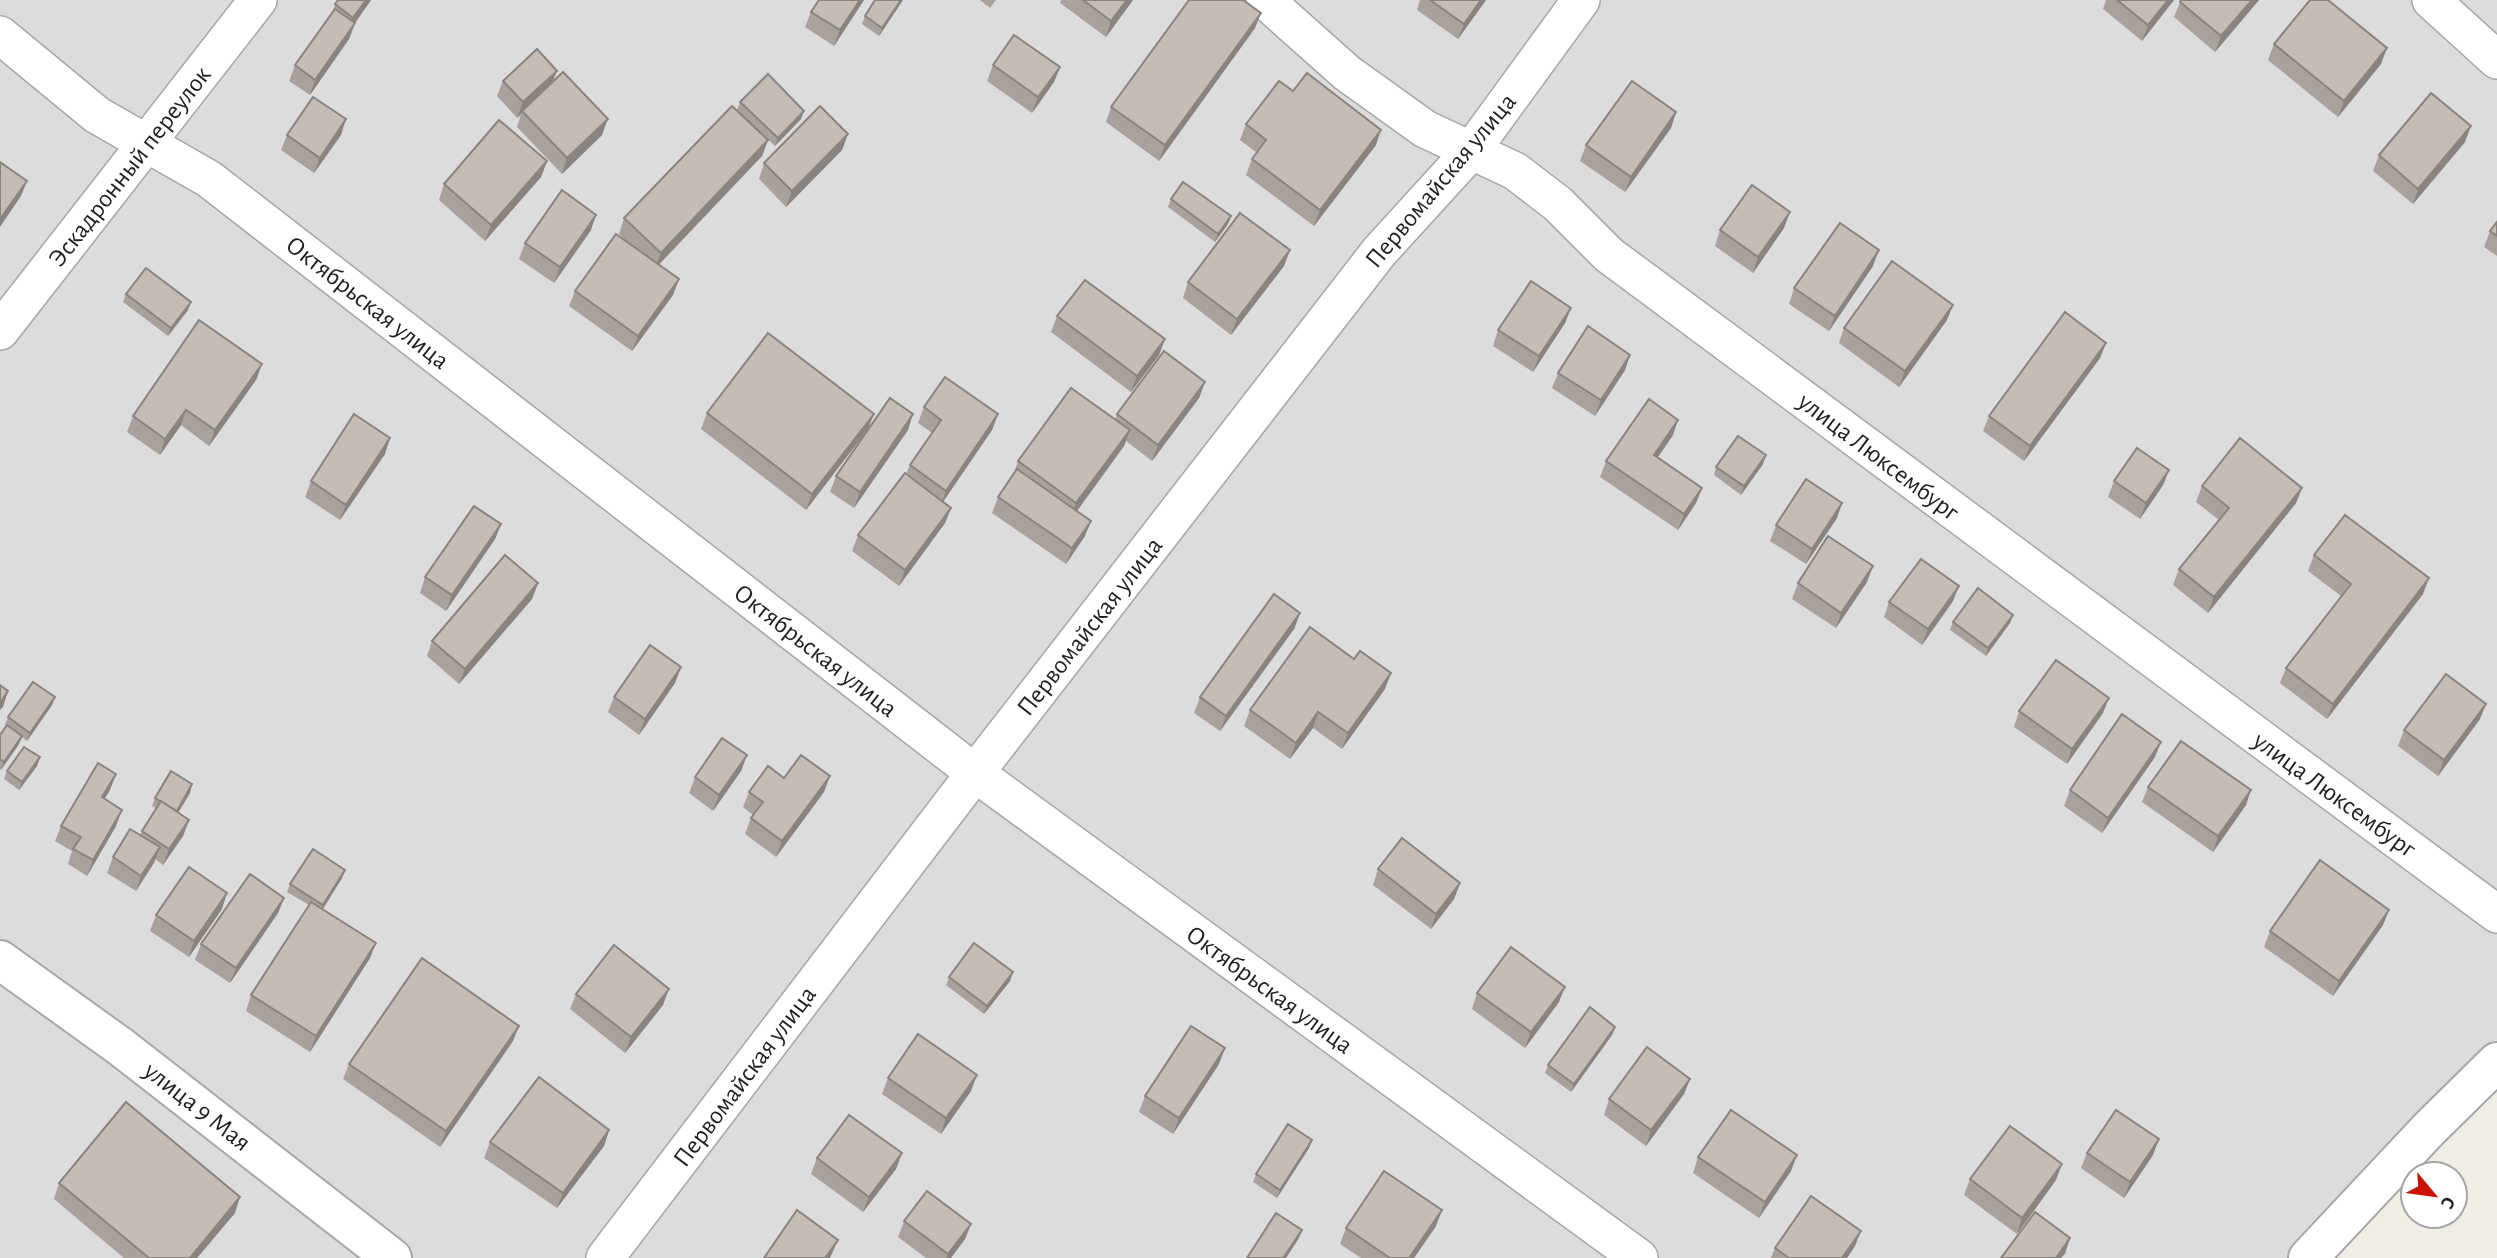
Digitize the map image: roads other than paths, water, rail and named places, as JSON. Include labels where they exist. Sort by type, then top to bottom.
[{"type":"street","name":"Эскадронный переулок","points":[[0,331],[258,0]]},
{"type":"street","name":"улица Люксембург","points":[[1265,0],[1359,81],[1425,130],[1515,171],[1526,179],[1558,204],[1609,255],[2497,914]]},
{"type":"street","name":"Первомайская улица","points":[[605,1258],[975,773],[1379,252],[1471,151],[1581,0]]},
{"type":"street","points":[[2431,0],[2497,60]]},
{"type":"street","name":"Октябрьская улица","points":[[0,35],[97,115],[209,179],[975,773],[1639,1258]]},
{"type":"street","name":"улица 9 Мая","points":[[0,960],[121,1047],[392,1258]]},
{"type":"street","points":[[2308,1258],[2497,1062]]}]
